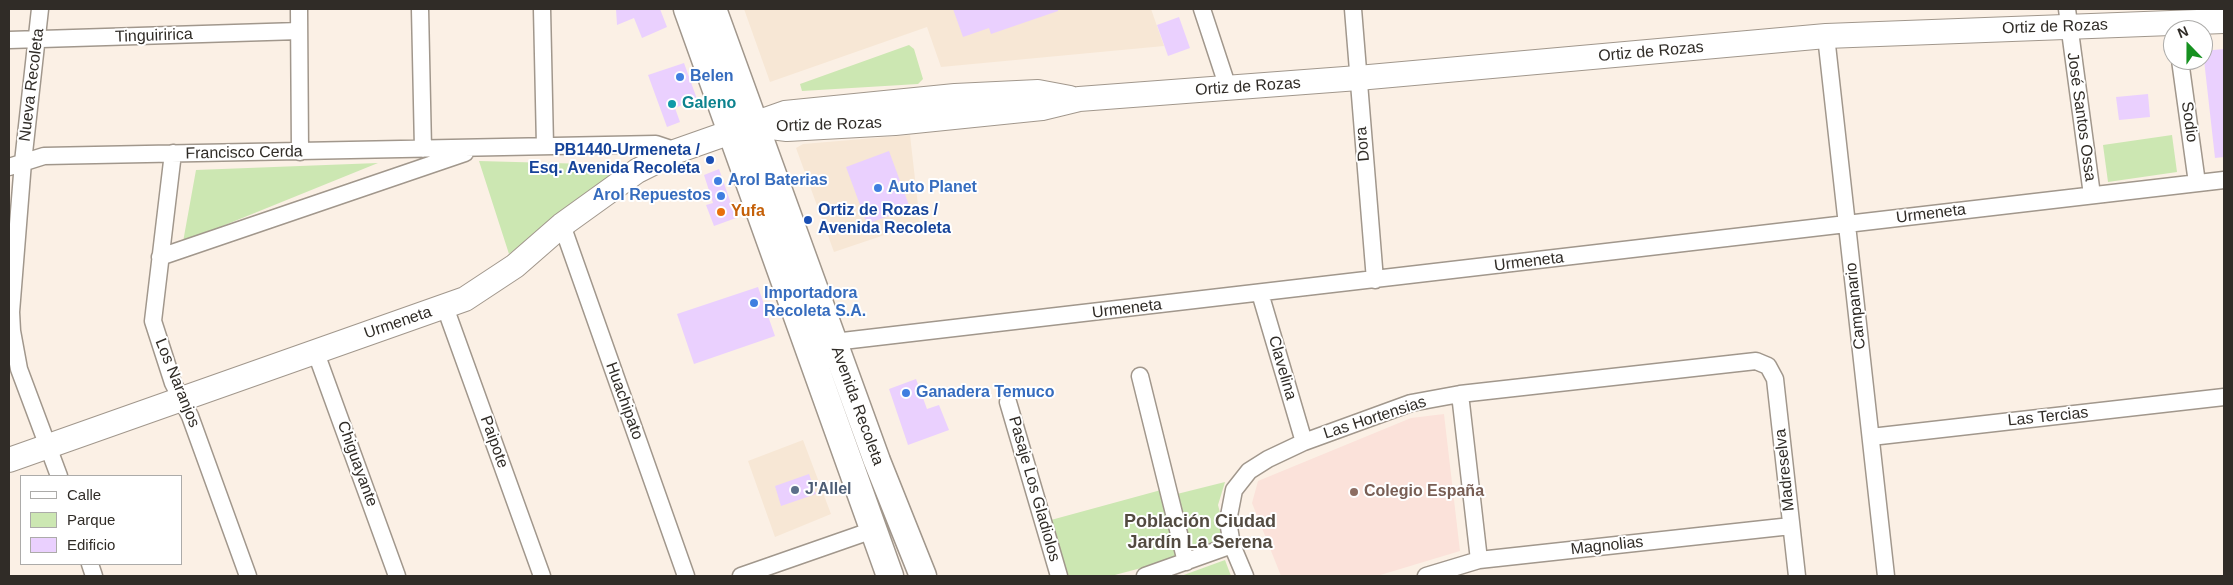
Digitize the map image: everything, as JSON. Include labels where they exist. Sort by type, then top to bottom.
[{"type":"main road","name":"Avenida Recoleta","points":[[687,9],[890,576]]},
{"type":"main road","name":"Avenida Recoleta","points":[[713,9],[877,461],[923,576]]},
{"type":"main road","points":[[799,324],[816,339],[834,342]]},
{"type":"street","name":"Nueva Recoleta","points":[[40,9],[37,39],[16,164],[10,312],[19,369],[59,475]]},
{"type":"street","points":[[299,9],[300,152]]},
{"type":"street","points":[[420,9],[423,149]]},
{"type":"street","points":[[542,9],[545,146]]},
{"type":"street","points":[[1202,9],[1228,88]]},
{"type":"street","name":"Dora","points":[[1353,9],[1375,280]]},
{"type":"street","name":"Ortiz de Rozas","points":[[755,125],[787,129],[895,123],[1042,108],[1080,99],[1358,78],[1826,36],[2068,17],[2163,21]]},
{"type":"street","name":"José Santos Ossa","points":[[2068,17],[2092,195]]},
{"type":"street","name":"Tinguiririca","points":[[9,40],[299,32]]},
{"type":"street","name":"Campanario","points":[[1826,36],[1886,576]]},
{"type":"street","name":"Sodio","points":[[2181,70],[2197,183]]},
{"type":"street","name":"Urmeneta","points":[[9,460],[446,307],[492,283],[562,225],[637,171],[677,151],[755,125]]},
{"type":"street","name":"Francisco Cerda","points":[[16,164],[44,156],[173,153],[656,144],[677,151]]},
{"type":"street","name":"Francisco Cerda","points":[[160,257],[480,148]]},
{"type":"street","name":"Los Naranjos","points":[[173,153],[153,321],[173,383],[190,416],[248,576]]},
{"type":"street","name":"Urmeneta","points":[[834,342],[2224,180]]},
{"type":"street","name":"Huachipato","points":[[562,225],[686,576]]},
{"type":"street","name":"Clavelina","points":[[1260,293],[1304,442]]},
{"type":"street","name":"Paipote","points":[[446,307],[542,576]]},
{"type":"street","name":"Chiguayante","points":[[316,352],[398,576]]},
{"type":"street","name":"Las Hortensias","points":[[1245,576],[1232,545],[1228,521],[1234,490],[1248,471],[1304,442],[1412,403],[1460,394],[1756,361],[1768,366]]},
{"type":"street","name":"Madreselva","points":[[1768,366],[1775,379],[1797,576]]},
{"type":"street","points":[[1140,376],[1186,562]]},
{"type":"street","points":[[1460,394],[1478,560]]},
{"type":"street","name":"Las Tercias","points":[[1871,437],[2224,397]]},
{"type":"street","name":"Pasaje Los Gladiolos","points":[[1008,402],[1059,576]]},
{"type":"street","name":"Magnolias","points":[[1426,576],[1478,560],[1791,526]]},
{"type":"street","points":[[741,576],[874,530]]},
{"type":"street","points":[[1145,576],[1232,545]]},
{"type":"shaded area","points":[[744,9],[1151,9],[1164,46],[941,67],[927,27],[770,82]]},
{"type":"shaded area","points":[[910,135],[920,223],[834,252],[796,148],[803,144]]},
{"type":"shaded area","name":"Colegio España","points":[[1444,414],[1460,551],[1377,576],[1281,576],[1252,503],[1258,481],[1411,418]]},
{"type":"shaded area","points":[[803,440],[831,514],[775,537],[748,461]]},
{"type":"green space","points":[[909,45],[914,49],[923,79],[918,84],[802,91],[800,84]]},
{"type":"green space","points":[[2172,135],[2177,172],[2108,182],[2103,145]]},
{"type":"green space","points":[[479,161],[625,165],[509,254]]},
{"type":"green space","points":[[378,163],[183,242],[196,170]]},
{"type":"green space","points":[[1225,482],[1218,505],[1228,543],[1192,553],[1177,494]]},
{"type":"green space","points":[[1161,490],[1179,558],[1111,576],[1066,576],[1051,520]]},
{"type":"green space","points":[[1225,560],[1231,576],[1181,576]]},
{"type":"building","points":[[616,9],[660,9],[667,27],[642,38],[634,18],[617,25]]},
{"type":"building","points":[[953,9],[1058,9],[1058,11],[991,34],[989,28],[963,37]]},
{"type":"building","points":[[1179,17],[1190,48],[1168,56],[1157,25]]},
{"type":"building","points":[[2224,49],[2224,157],[2215,158],[2205,70],[2213,70],[2213,50]]},
{"type":"building","points":[[684,63],[697,99],[675,108],[680,122],[667,127],[648,75]]},
{"type":"building","points":[[2148,94],[2150,117],[2119,120],[2116,97]]},
{"type":"building","name":"Auto Planet","points":[[889,151],[910,208],[867,224],[846,167]]},
{"type":"building","points":[[719,169],[736,218],[714,226],[706,205],[713,203],[704,175]]},
{"type":"building","points":[[758,287],[775,336],[694,364],[677,314]]},
{"type":"building","points":[[916,379],[927,409],[939,405],[949,430],[908,445],[889,389]]},
{"type":"building","name":"J'Allel","points":[[809,474],[816,494],[781,506],[775,486]]},
{"type":"place","name":"Belen","points":[[680,77]]},
{"type":"place","name":"Galeno","points":[[672,104]]},
{"type":"place","name":"PB1440-Urmeneta / Esq. Avenida Recoleta","points":[[710,160]]},
{"type":"place","name":"Arol Baterias","points":[[718,181]]},
{"type":"place","name":"Auto Planet","points":[[878,188]]},
{"type":"place","name":"Arol Repuestos","points":[[721,196]]},
{"type":"place","name":"Yufa","points":[[721,212]]},
{"type":"place","name":"Ortiz de Rozas / Avenida Recoleta","points":[[808,220]]},
{"type":"place","name":"Importadora Recoleta S.A.","points":[[754,303]]},
{"type":"place","name":"Ganadera Temuco","points":[[906,393]]},
{"type":"place","name":"J'Allel","points":[[795,490]]},
{"type":"place","name":"Colegio España","points":[[1354,492]]},
{"type":"district","name":"Población Ciudad Jardín La Serena","points":[[1200,532]]}]
